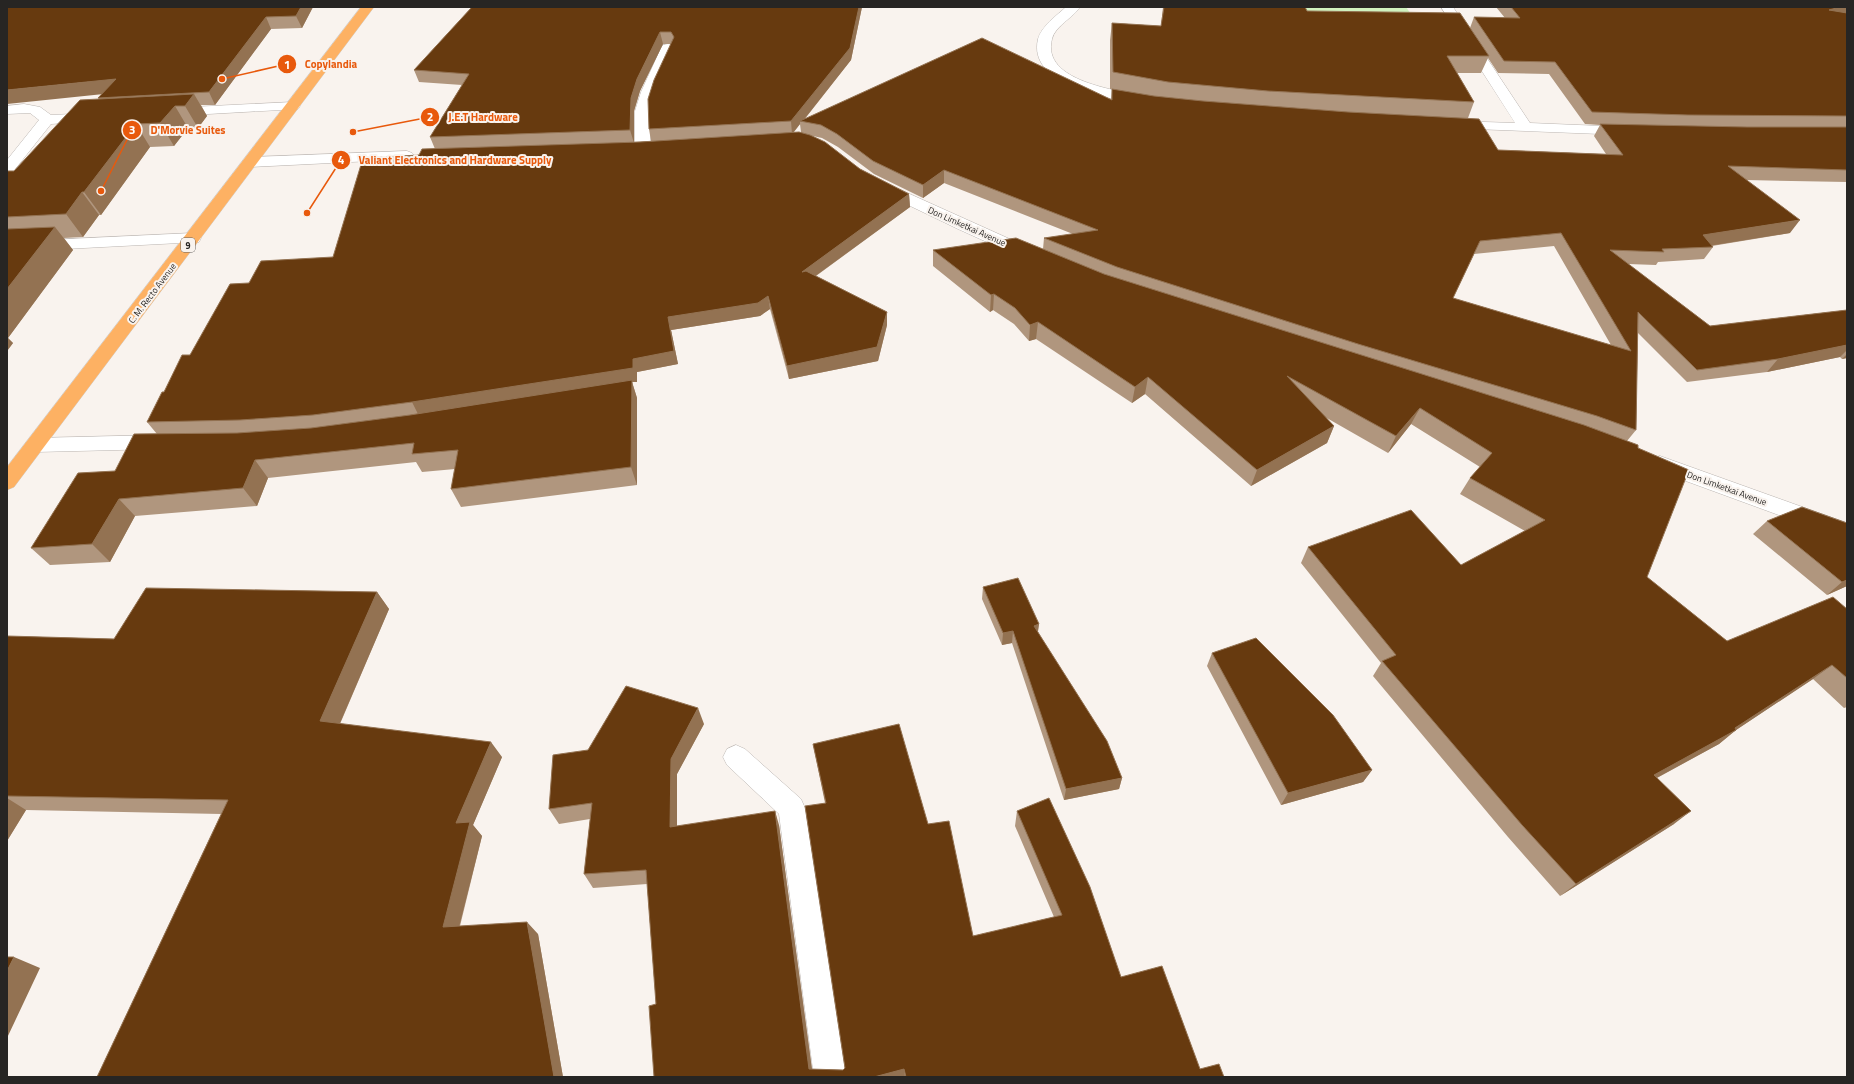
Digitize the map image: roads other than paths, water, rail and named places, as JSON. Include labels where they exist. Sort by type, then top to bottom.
[{"type":"highway","name":"C. M. Recto Avenue","points":[[7,482],[368,7]]},
{"type":"street","points":[[1074,7],[1063,17],[1045,38],[1044,54],[1050,67],[1069,80],[1094,90],[1154,102]]},
{"type":"street","points":[[1447,7],[1526,128]]},
{"type":"street","points":[[643,148],[642,111],[648,92],[668,48]]},
{"type":"street","points":[[161,113],[293,106]]},
{"type":"street","points":[[7,110],[35,109],[42,113],[46,120]]},
{"type":"street","points":[[7,170],[46,120],[108,116]]},
{"type":"street","points":[[1444,124],[1643,132]]},
{"type":"street","points":[[251,162],[423,156]]},
{"type":"street","name":"Don Limketkai Avenue","points":[[867,178],[964,226],[1045,260]]},
{"type":"street","points":[[7,247],[193,238]]},
{"type":"street","points":[[36,445],[178,442]]},
{"type":"street","name":"Don Limketkai Avenue","points":[[1647,459],[1847,532]]},
{"type":"street","points":[[736,757],[792,808],[830,1077]]},
{"type":"place","name":"Copylandia","points":[[222,79]]},
{"type":"place","name":"J.E.T Hardware","points":[[353,132]]},
{"type":"place","name":"D'Morvie Suites","points":[[101,191]]},
{"type":"place","name":"Valiant Electronics and Hardware Supply","points":[[307,213]]}]
